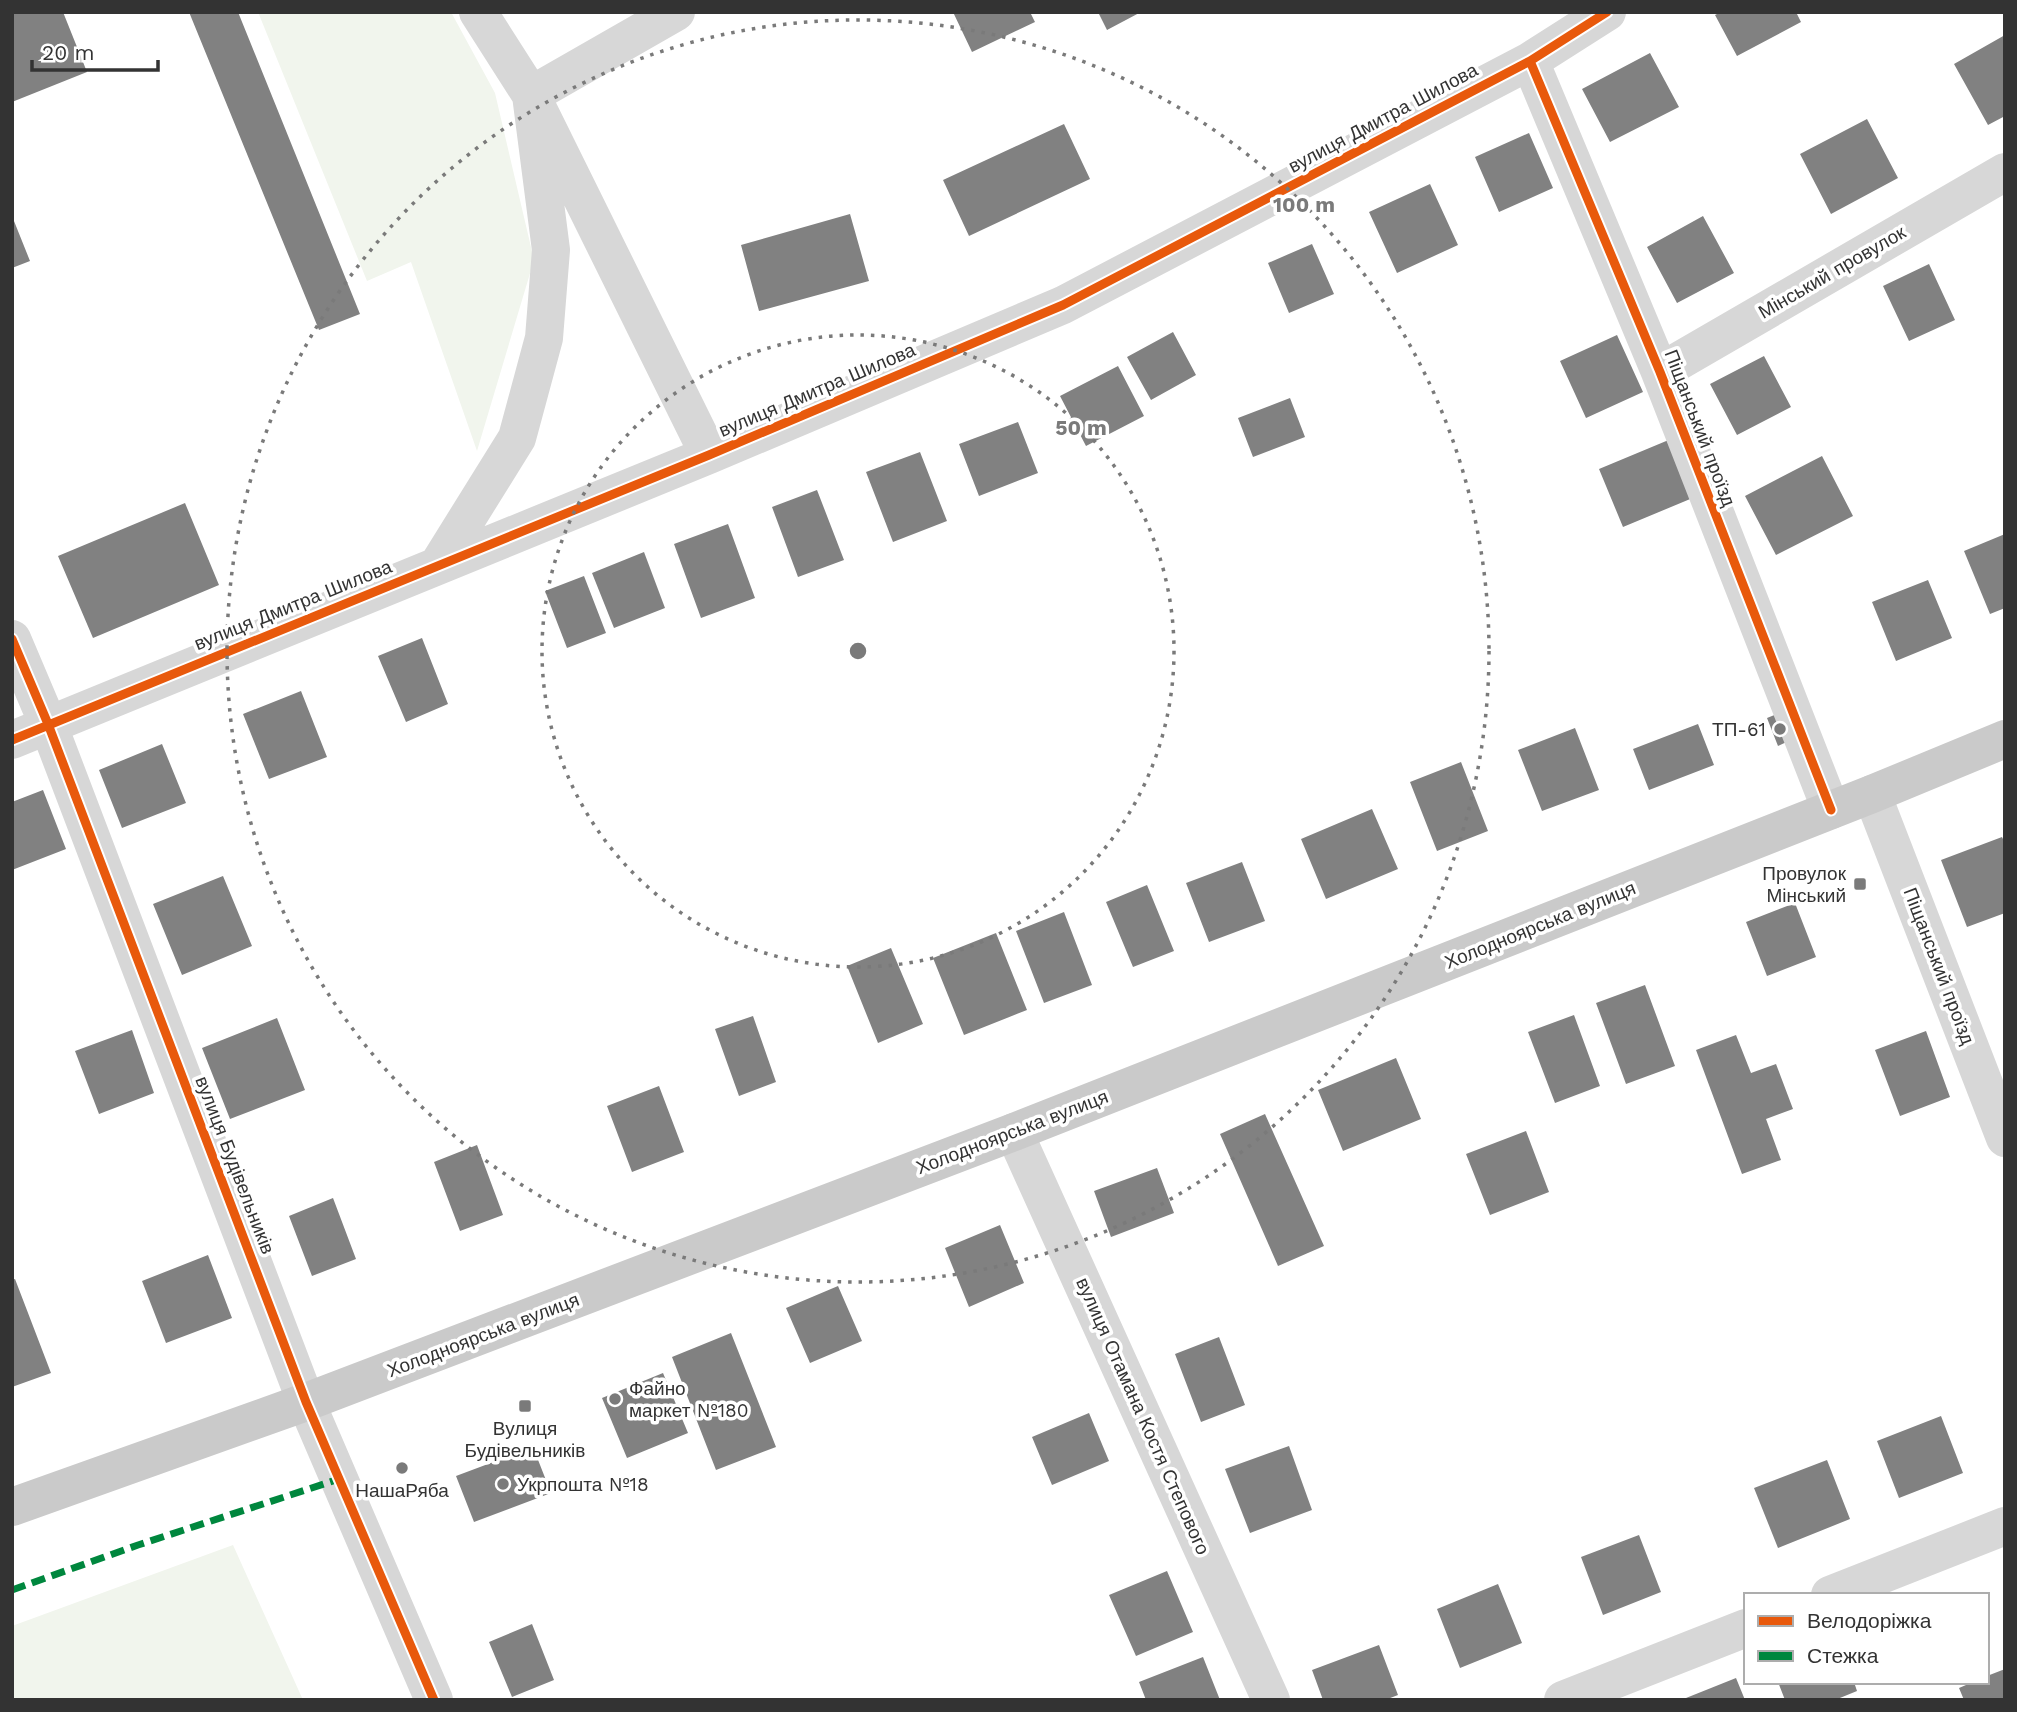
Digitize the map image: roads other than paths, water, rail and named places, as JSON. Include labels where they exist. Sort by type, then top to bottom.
[{"type":"main road","name":"Холодноярська вулиця","points":[[12,1507],[306,1402],[1014,1132],[1872,794],[2005,738]]},
{"type":"street","points":[[478,12],[531,95],[709,455]]},
{"type":"street","points":[[531,95],[676,12]]},
{"type":"street","name":"вулиця Дмитра Шилова","points":[[12,740],[709,455],[1063,305],[1530,61],[1607,12]]},
{"type":"street","name":"Піщанський проїзд","points":[[1530,61],[1660,372],[1831,810]]},
{"type":"street","points":[[438,565],[517,438],[544,338],[551,250],[531,95]]},
{"type":"street","name":"Мінський провулок","points":[[1660,372],[2005,172]]},
{"type":"street","name":"вулиця Будівельників","points":[[12,639],[48,724],[306,1402],[434,1700]]},
{"type":"street","name":"Піщанський проїзд","points":[[1872,794],[2005,1138]]},
{"type":"street","name":"вулиця Отамана Костя Степового","points":[[1014,1132],[1271,1700]]},
{"type":"street","points":[[1835,1593],[2005,1526]]},
{"type":"street","points":[[1563,1700],[1744,1629]]},
{"type":"place","name":"ТП-61","points":[[1780,729]]},
{"type":"place","name":"Провулок Мінський","points":[[1860,884]]},
{"type":"place","name":"Файно маркет №180","points":[[615,1399]]},
{"type":"place","name":"Вулиця Будівельників","points":[[525,1406]]},
{"type":"place","name":"НашаРяба","points":[[402,1468]]},
{"type":"place","name":"Укрпошта №18","points":[[503,1484]]}]
